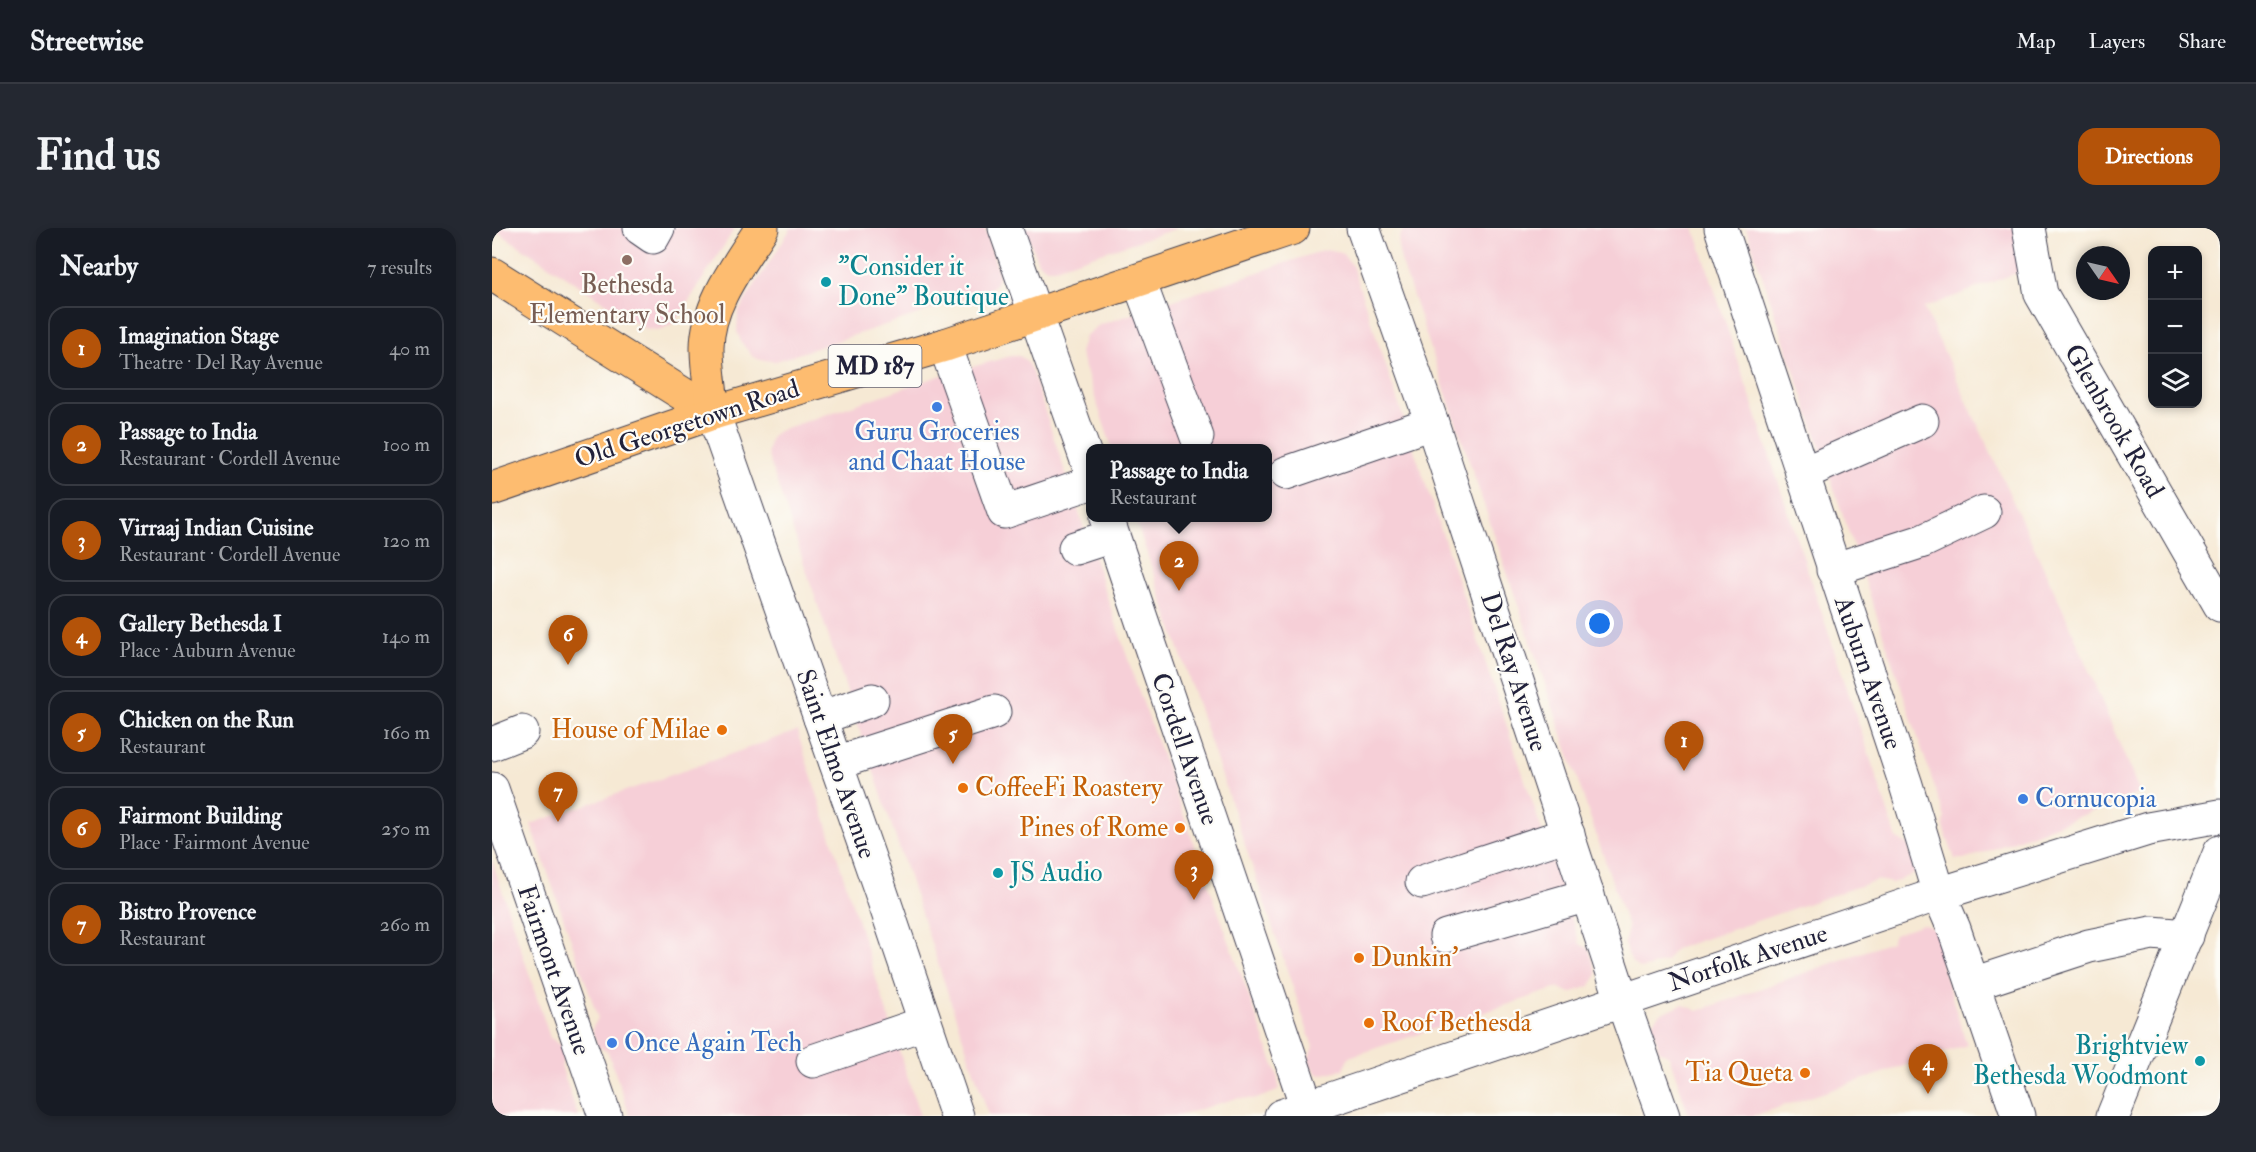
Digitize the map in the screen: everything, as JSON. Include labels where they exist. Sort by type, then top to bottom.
[{"type":"main road","points":[[713,413],[707,347],[711,317],[724,288],[762,228]]},
{"type":"main road","name":"Old Georgetown Road","points":[[492,489],[713,413],[945,345],[1293,228]]},
{"type":"main road","points":[[492,274],[713,413]]},
{"type":"street","points":[[640,228],[653,237],[658,228]]},
{"type":"street","points":[[1005,228],[1086,458]]},
{"type":"street","name":"Del Ray Avenue","points":[[1363,228],[1432,423],[1622,1000],[1664,1116]]},
{"type":"street","name":"Auburn Avenue","points":[[1721,228],[1906,785],[1939,894],[1954,929],[2018,1116]]},
{"type":"street","name":"Glenbrook Road","points":[[2029,228],[2041,294],[2220,605]]},
{"type":"street","points":[[1139,280],[1197,437]]},
{"type":"street","points":[[945,345],[1004,512],[1086,484]]},
{"type":"street","name":"Saint Elmo Avenue","points":[[713,413],[957,1116]]},
{"type":"street","points":[[1802,474],[1922,421]]},
{"type":"street","points":[[1286,473],[1432,423]]},
{"type":"street","points":[[1833,570],[1923,542],[1984,512]]},
{"type":"street","points":[[1075,548],[1109,527]]},
{"type":"street","name":"Cordell Avenue","points":[[1109,527],[1300,1113]]},
{"type":"street","points":[[820,718],[872,700]]},
{"type":"street","points":[[836,764],[994,712]]},
{"type":"street","points":[[492,744],[522,732]]},
{"type":"street","name":"Fairmont Avenue","points":[[492,789],[605,1116]]},
{"type":"street","name":"Norfolk Avenue","points":[[1300,1113],[1622,1000],[1939,894],[2148,829],[2220,816]]},
{"type":"street","points":[[1422,882],[1568,834]]},
{"type":"street","points":[[2113,1116],[2220,852]]},
{"type":"street","points":[[1446,936],[1588,895]]},
{"type":"street","points":[[1973,984],[2089,946],[2152,933],[2187,936]]},
{"type":"street","points":[[813,1061],[925,1023]]},
{"type":"shaded area","name":"Bethesda Elementary School","points":[[492,228],[735,228],[680,315],[671,325],[660,330],[647,329],[634,322]]},
{"type":"shaded area","points":[[791,228],[985,228],[999,275],[995,285],[988,290],[952,303],[776,361],[761,360],[753,357],[741,342],[737,331],[738,312]]},
{"type":"shaded area","points":[[1025,228],[1178,228],[1055,268],[1047,268],[1038,262]]},
{"type":"shaded area","points":[[1404,228],[1694,228],[1897,839],[1908,845],[1916,871],[1914,874],[1892,883],[1877,880],[1675,949],[1666,961],[1650,967],[1640,969],[1632,963],[1624,944],[1628,928],[1401,261],[1398,247],[1399,237]]},
{"type":"shaded area","points":[[1746,228],[2022,228],[2032,267],[1924,308],[2069,623],[2140,793],[1967,859],[1955,859],[1943,827],[1945,818]]},
{"type":"shaded area","points":[[1331,250],[1343,254],[1352,265],[1580,944],[1589,949],[1597,973],[1590,986],[1571,993],[1558,988],[1349,1057],[1343,1069],[1321,1075],[1316,1073],[1310,1064],[1309,1057],[1313,1047],[1136,522],[1272,522],[1272,444],[1111,444],[1080,353],[1085,336],[1099,325],[1321,251]]},
{"type":"shaded area","points":[[1011,356],[1020,356],[1031,370],[1137,686],[1277,1074],[1279,1088],[1275,1092],[1256,1099],[1237,1098],[1178,1116],[989,1116],[767,453],[770,440],[775,433],[781,430],[939,376]]},
{"type":"shaded area","points":[[797,731],[920,1116],[630,1116],[608,1052],[597,1046],[592,1029],[598,1018],[531,824]]},
{"type":"shaded area","points":[[492,860],[550,1038],[561,1044],[563,1048],[565,1054],[561,1066],[578,1116],[492,1116]]},
{"type":"shaded area","points":[[1923,924],[1936,930],[1945,951],[1941,963],[1967,1045],[1753,1116],[1689,1116],[1669,1056],[1659,1050],[1652,1023],[1659,1014],[1683,1004],[1698,1011],[1891,942],[1894,934]]},
{"type":"place","name":"Bethesda Elementary School","points":[[627,260]]},
{"type":"place","name":"\"Consider it Done\" Boutique","points":[[826,282]]},
{"type":"place","name":"Guru Groceries and Chaat House","points":[[937,407]]},
{"type":"place","name":"Passage to India","points":[[1179,591]]},
{"type":"place","name":"Fairmont Building","points":[[568,665]]},
{"type":"place","name":"House of Milae","points":[[722,730]]},
{"type":"place","name":"Chicken on the Run","points":[[953,764]]},
{"type":"place","name":"Imagination Stage","points":[[1684,771]]},
{"type":"place","name":"CoffeeFi Roastery","points":[[963,788]]},
{"type":"place","name":"Cornucopia","points":[[2023,799]]},
{"type":"place","name":"Bistro Provence","points":[[558,822]]},
{"type":"place","name":"Pines of Rome","points":[[1180,828]]},
{"type":"place","name":"JS Audio","points":[[998,873]]},
{"type":"place","name":"Virraaj Indian Cuisine","points":[[1194,900]]},
{"type":"place","name":"Dunkin'","points":[[1359,958]]},
{"type":"place","name":"Roof Bethesda","points":[[1369,1023]]},
{"type":"place","name":"Once Again Tech","points":[[612,1043]]},
{"type":"place","name":"Brightview Bethesda Woodmont","points":[[2200,1061]]},
{"type":"place","name":"Tia Queta","points":[[1805,1073]]},
{"type":"place","name":"Gallery Bethesda I","points":[[1928,1094]]}]
